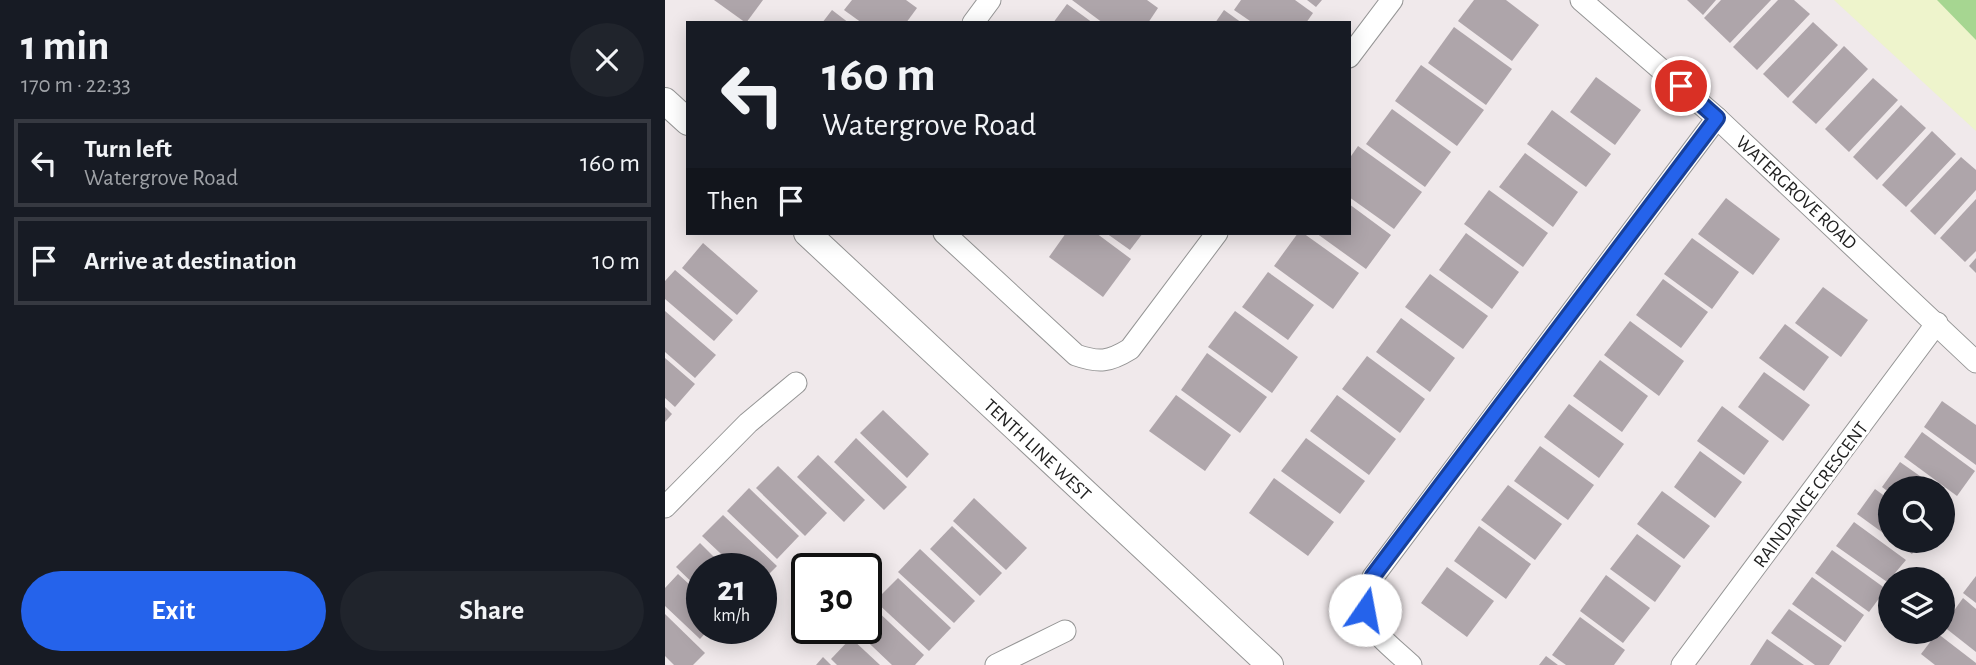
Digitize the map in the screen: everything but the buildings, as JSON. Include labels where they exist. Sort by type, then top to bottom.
[{"type":"street","points":[[974,21],[990,0]]},
{"type":"street","points":[[1351,54],[1392,0]]},
{"type":"street","name":"WATERGROVE ROAD","points":[[1581,0],[1717,118],[1976,362]]},
{"type":"street","points":[[665,101],[686,120]]},
{"type":"street","points":[[1411,665],[1371,628],[1365,602],[1373,576],[1717,118]]},
{"type":"street","name":"TENTH LINE WEST","points":[[809,235],[1270,665]]},
{"type":"street","points":[[946,235],[1076,355],[1093,361],[1113,359],[1130,349],[1216,235]]},
{"type":"street","name":"RAINDANCE CRESCENT","points":[[1682,665],[1937,323]]},
{"type":"street","points":[[665,507],[748,423],[796,383]]},
{"type":"street","points":[[996,665],[1065,631]]},
{"type":"green space","points":[[1834,0],[1976,0],[1976,131]]},
{"type":"green space","points":[[1937,0],[1976,0],[1976,40]]},
{"type":"route","points":[[1365,610],[1366,594],[1373,576],[1717,118],[1681,86]]}]
